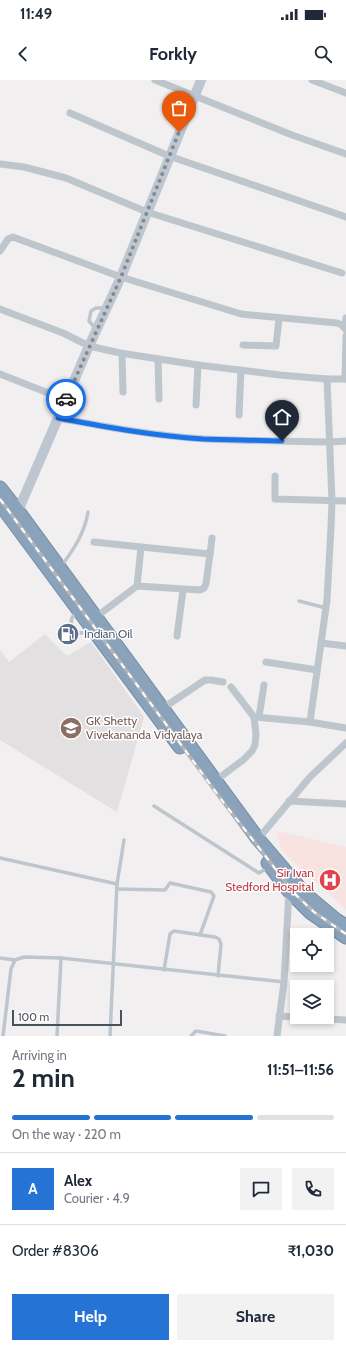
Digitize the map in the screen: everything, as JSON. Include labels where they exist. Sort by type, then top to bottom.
[{"type":"highway","points":[[0,488],[14,514],[78,609],[210,789],[270,866],[293,887],[305,894],[336,920],[346,926]]},
{"type":"highway","points":[[0,504],[14,514],[60,567],[310,912],[346,936]]},
{"type":"street","points":[[155,80],[292,135],[346,154]]},
{"type":"street","points":[[14,514],[121,277],[200,80]]},
{"type":"street","points":[[312,80],[346,93]]},
{"type":"street","points":[[70,113],[169,156],[346,217]]},
{"type":"street","points":[[0,164],[66,178],[146,212],[342,273]]},
{"type":"street","points":[[0,251],[8,239],[13,237],[121,277],[241,314],[337,323],[346,328],[346,318]]},
{"type":"street","points":[[0,309],[63,333],[89,346],[122,354],[198,365],[327,379],[345,379],[346,336]]},
{"type":"street","points":[[243,345],[276,346],[280,318]]},
{"type":"street","points":[[122,354],[123,392]]},
{"type":"street","points":[[158,359],[159,399]]},
{"type":"street","points":[[196,405],[198,365]]},
{"type":"street","points":[[239,414],[241,370]]},
{"type":"street","points":[[0,374],[66,400]]},
{"type":"street","points":[[310,722],[326,608],[332,502],[327,379]]},
{"type":"street","points":[[58,418],[122,430],[196,438],[330,442],[346,441]]},
{"type":"street","points":[[275,476],[275,499],[332,502],[346,501]]},
{"type":"street","points":[[96,617],[137,586],[183,590],[200,590],[204,588],[206,584],[212,538]]},
{"type":"street","points":[[94,542],[210,554]]},
{"type":"street","points":[[137,586],[141,547]]},
{"type":"street","points":[[177,636],[183,590]]},
{"type":"street","points":[[321,643],[346,646]]},
{"type":"street","points":[[266,662],[317,670]]},
{"type":"street","points":[[163,708],[205,680],[223,682]]},
{"type":"street","points":[[215,781],[243,760],[252,750],[256,740],[257,717],[264,685]]},
{"type":"street","points":[[231,687],[257,717],[310,722],[346,728]]},
{"type":"street","points":[[258,839],[310,776],[346,743]]},
{"type":"street","points":[[289,801],[346,804]]},
{"type":"street","points":[[277,1036],[293,887]]},
{"type":"street","points":[[279,1016],[346,1020]]},
{"type":"lane","points":[[60,567],[78,541],[86,523],[88,512]]},
{"type":"lane","points":[[299,601],[326,608]]},
{"type":"lane","points":[[154,806],[259,873],[270,866]]},
{"type":"lane","points":[[110,1036],[117,884],[124,840]]},
{"type":"lane","points":[[0,858],[117,884]]},
{"type":"lane","points":[[117,889],[164,890],[170,883],[211,892],[214,896],[200,935]]},
{"type":"lane","points":[[164,970],[171,933],[174,931],[218,938],[220,941],[218,976]]},
{"type":"lane","points":[[0,958],[15,960],[24,957],[61,958],[284,982]]},
{"type":"lane","points":[[57,1036],[61,958]]},
{"type":"lane","points":[[3,1036],[11,969],[15,960]]},
{"type":"lane","points":[[191,1036],[196,1031],[225,1036]]},
{"type":"shaded area","name":"GK Shetty Vivekananda Vidyalaya","points":[[45,634],[67,656],[91,642],[144,717],[117,812],[0,740],[0,650],[9,662]]},
{"type":"shaded area","name":"Sir Ivan Stedford Hospital","points":[[277,831],[346,847],[346,910],[281,850]]},
{"type":"railway","points":[[0,499],[224,803],[295,894],[314,912],[346,934]]},
{"type":"way so far","points":[[66,399],[121,277],[179,132]]},
{"type":"place","name":"Indian Oil","points":[[68,634]]},
{"type":"place","name":"GK Shetty Vivekananda Vidyalaya","points":[[71,728]]},
{"type":"place","name":"Sir Ivan Stedford Hospital","points":[[330,880]]},
{"type":"route","points":[[66,399],[58,418],[159,435],[203,439],[282,441]]}]
